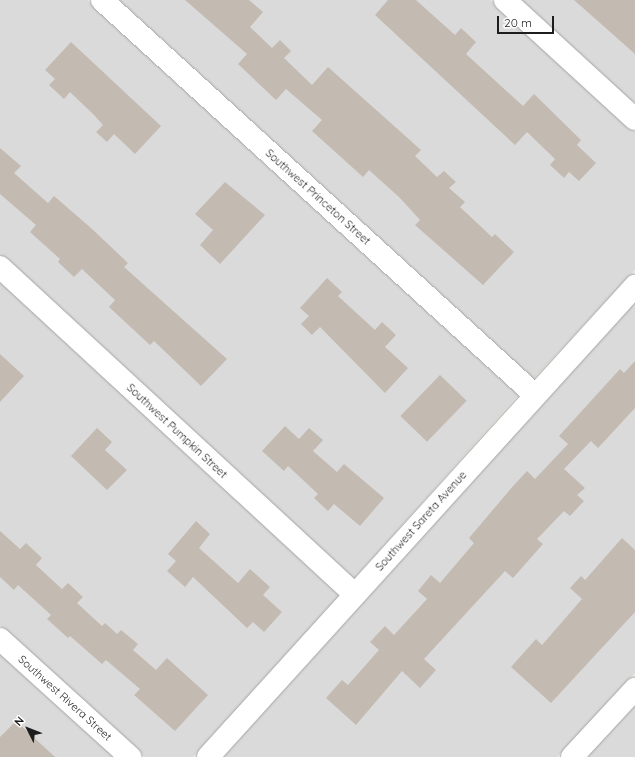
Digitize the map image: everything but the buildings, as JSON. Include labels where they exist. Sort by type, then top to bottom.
[{"type":"street","name":"Southwest Princeton Street","points":[[102,0],[534,394]]},
{"type":"street","points":[[505,0],[635,119]]},
{"type":"street","name":"Southwest Pumpkin Street","points":[[0,268],[355,595]]},
{"type":"street","name":"Southwest Sareta Avenue","points":[[208,757],[534,394],[635,286]]},
{"type":"street","name":"Southwest Rivera Street","points":[[0,639],[130,757]]},
{"type":"street","points":[[572,757],[635,689]]},
{"type":"shaded area","points":[[0,0],[87,0],[519,394],[353,580],[0,254]]},
{"type":"shaded area","points":[[117,0],[490,0],[635,132],[635,270],[533,379]]},
{"type":"shaded area","points":[[519,0],[635,0],[635,105]]},
{"type":"shaded area","points":[[0,281],[340,595],[193,757],[145,757],[0,625]]},
{"type":"shaded area","points":[[635,302],[635,673],[557,757],[223,757]]},
{"type":"shaded area","points":[[0,651],[117,757],[0,757]]},
{"type":"shaded area","points":[[635,705],[635,757],[587,757]]}]
